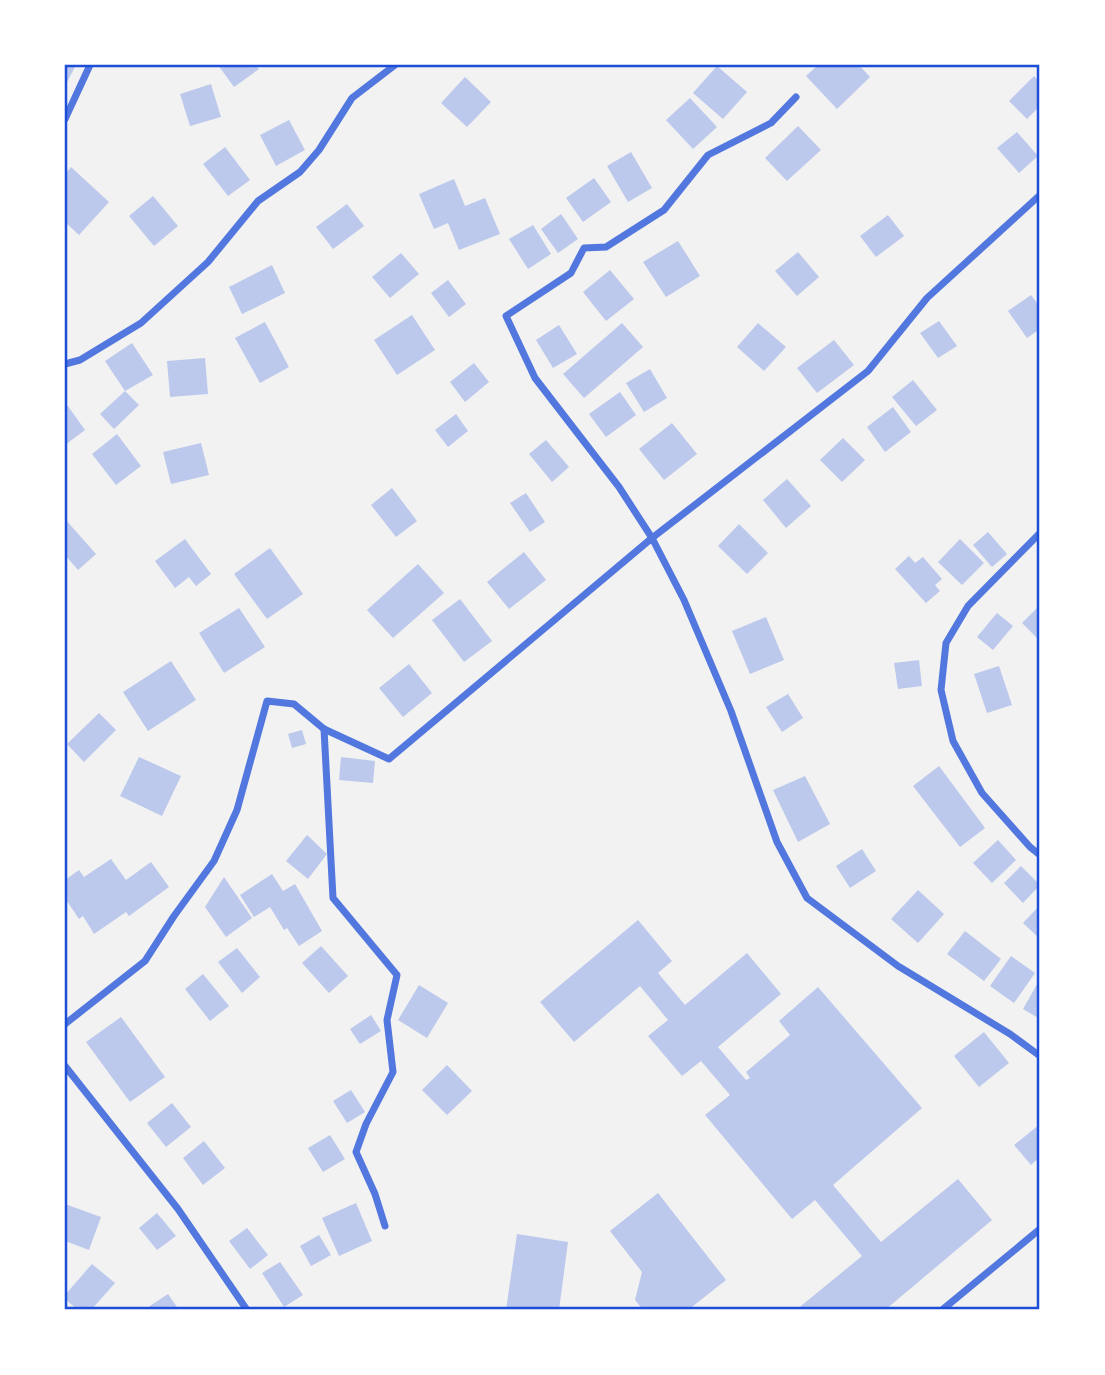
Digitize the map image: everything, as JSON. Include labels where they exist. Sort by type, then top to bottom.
[{"type":"street","points":[[65,119],[90,65]]},
{"type":"street","points":[[65,364],[80,360],[141,323],[199,271],[258,201],[300,172],[352,99],[395,65]]},
{"type":"street","points":[[796,97],[771,123],[708,155],[664,210],[606,247],[584,247],[571,273],[506,316],[535,378],[619,487],[652,538],[684,600],[731,710],[777,842],[807,898],[898,966],[1010,1034],[1040,1056]]},
{"type":"street","points":[[65,1024],[145,961],[214,861],[237,810],[267,701],[294,704],[324,729],[389,759],[652,538],[868,371],[926,298],[1040,195]]},
{"type":"street","points":[[1040,533],[968,606],[946,643],[941,690],[953,741],[982,793],[1040,855]]},
{"type":"street","points":[[324,729],[333,898],[397,975],[387,1020],[393,1072],[366,1124],[356,1152],[386,1226]]},
{"type":"street","points":[[65,1066],[177,1209],[247,1310]]},
{"type":"street","points":[[942,1310],[1040,1229]]},
{"type":"building","points":[[65,65],[76,65],[67,82],[65,81]]},
{"type":"building","points":[[218,65],[256,65],[259,69],[234,87]]},
{"type":"building","points":[[818,65],[859,65],[870,77],[837,109],[806,76]]},
{"type":"building","points":[[717,66],[747,92],[723,119],[693,93]]},
{"type":"building","points":[[1034,76],[1040,82],[1040,106],[1027,119],[1009,101]]},
{"type":"building","points":[[465,77],[491,102],[467,127],[441,103]]},
{"type":"building","points":[[211,84],[221,117],[190,126],[180,94]]},
{"type":"building","points":[[690,98],[717,127],[693,149],[666,120]]},
{"type":"building","points":[[289,120],[305,150],[276,166],[260,135]]},
{"type":"building","points":[[798,126],[821,150],[787,181],[765,158]]},
{"type":"building","points":[[1017,132],[1038,156],[1019,173],[997,148]]},
{"type":"building","points":[[225,147],[250,180],[228,196],[203,164]]},
{"type":"building","points":[[631,152],[652,188],[628,202],[607,166]]},
{"type":"building","points":[[71,167],[109,202],[79,235],[65,222],[65,174]]},
{"type":"building","points":[[594,178],[611,202],[583,222],[566,198]]},
{"type":"building","points":[[454,179],[465,206],[485,198],[500,234],[459,250],[448,223],[434,229],[419,194]]},
{"type":"building","points":[[153,196],[178,226],[154,246],[129,216]]},
{"type":"building","points":[[347,204],[364,226],[333,249],[316,227]]},
{"type":"building","points":[[561,214],[578,239],[558,253],[541,229]]},
{"type":"building","points":[[888,215],[904,236],[876,257],[860,236]]},
{"type":"building","points":[[533,225],[551,254],[528,269],[509,239]]},
{"type":"building","points":[[678,241],[700,276],[666,297],[643,262]]},
{"type":"building","points":[[798,252],[819,277],[797,296],[775,271]]},
{"type":"building","points":[[401,253],[419,274],[390,298],[372,277]]},
{"type":"building","points":[[272,265],[285,293],[242,314],[229,287]]},
{"type":"building","points":[[610,270],[634,299],[606,321],[583,292]]},
{"type":"building","points":[[448,280],[466,304],[449,317],[431,293]]},
{"type":"building","points":[[1031,295],[1040,307],[1040,329],[1027,338],[1008,311]]},
{"type":"building","points":[[412,315],[435,350],[397,375],[374,340]]},
{"type":"building","points":[[939,321],[957,346],[938,358],[920,333]]},
{"type":"building","points":[[265,322],[289,367],[260,383],[235,338]]},
{"type":"building","points":[[622,323],[643,347],[584,398],[563,374]]},
{"type":"building","points":[[758,323],[786,347],[764,371],[737,347]]},
{"type":"building","points":[[559,325],[577,354],[553,368],[536,340]]},
{"type":"building","points":[[834,340],[854,365],[817,393],[797,368]]},
{"type":"building","points":[[132,343],[153,375],[125,391],[105,361]]},
{"type":"building","points":[[205,358],[208,394],[170,397],[167,361]]},
{"type":"building","points":[[474,363],[489,382],[465,402],[450,382]]},
{"type":"building","points":[[650,369],[667,398],[644,412],[626,383]]},
{"type":"building","points":[[913,380],[937,410],[916,426],[892,397]]},
{"type":"building","points":[[125,391],[139,405],[114,429],[100,414]]},
{"type":"building","points":[[620,392],[636,415],[606,437],[589,414]]},
{"type":"building","points":[[65,402],[85,430],[65,445]]},
{"type":"building","points":[[893,407],[911,432],[885,452],[867,427]]},
{"type":"building","points":[[456,414],[468,431],[448,447],[435,430]]},
{"type":"building","points":[[672,423],[697,454],[664,480],[639,449]]},
{"type":"building","points":[[117,434],[141,466],[116,485],[92,454]]},
{"type":"building","points":[[843,438],[865,460],[842,482],[820,460]]},
{"type":"building","points":[[546,440],[569,467],[552,482],[529,454]]},
{"type":"building","points":[[201,443],[209,475],[171,484],[163,452]]},
{"type":"building","points":[[787,479],[811,506],[786,528],[763,500]]},
{"type":"building","points":[[392,488],[417,521],[396,537],[371,505]]},
{"type":"building","points":[[526,493],[545,522],[530,532],[510,503]]},
{"type":"building","points":[[65,519],[96,554],[78,570],[65,555]]},
{"type":"building","points":[[739,524],[768,553],[747,574],[718,546]]},
{"type":"building","points":[[988,532],[1007,554],[992,567],[973,545]]},
{"type":"building","points":[[185,539],[211,574],[196,586],[189,577],[175,588],[155,561]]},
{"type":"building","points":[[960,539],[984,563],[962,585],[938,562]]},
{"type":"building","points":[[270,548],[303,594],[267,619],[234,574]]},
{"type":"building","points":[[524,552],[546,580],[509,609],[487,582]]},
{"type":"building","points":[[909,556],[915,563],[923,557],[942,579],[935,585],[940,591],[926,603],[895,569]]},
{"type":"building","points":[[418,564],[444,593],[393,638],[367,610]]},
{"type":"building","points":[[460,599],[492,641],[464,662],[432,620]]},
{"type":"building","points":[[1040,605],[1040,641],[1022,623]]},
{"type":"building","points":[[239,608],[265,647],[224,673],[199,633]]},
{"type":"building","points":[[997,613],[1013,626],[993,650],[977,637]]},
{"type":"building","points":[[766,617],[784,660],[750,674],[732,631]]},
{"type":"building","points":[[919,660],[922,686],[898,689],[894,663]]},
{"type":"building","points":[[171,661],[196,700],[148,731],[123,692]]},
{"type":"building","points":[[409,664],[432,693],[403,717],[379,688]]},
{"type":"building","points":[[999,666],[1012,705],[987,713],[974,674]]},
{"type":"building","points":[[788,694],[803,718],[782,732],[766,707]]},
{"type":"building","points":[[99,713],[116,730],[84,762],[67,744]]},
{"type":"building","points":[[302,730],[306,744],[292,748],[288,734]]},
{"type":"building","points":[[139,757],[181,776],[162,816],[120,796]]},
{"type":"building","points":[[341,757],[375,761],[373,783],[339,780]]},
{"type":"building","points":[[939,766],[985,828],[960,847],[913,786]]},
{"type":"building","points":[[805,776],[830,824],[798,842],[773,790]]},
{"type":"building","points":[[307,835],[327,854],[308,879],[286,861]]},
{"type":"building","points":[[998,840],[1016,860],[992,883],[973,863]]},
{"type":"building","points":[[862,849],[876,871],[850,888],[836,866]]},
{"type":"building","points":[[111,859],[126,880],[151,862],[169,887],[129,916],[126,912],[94,934],[83,916],[79,919],[65,898],[65,880],[79,870],[84,877]]},
{"type":"building","points":[[1021,866],[1040,885],[1023,903],[1004,883]]},
{"type":"building","points":[[272,874],[283,891],[295,884],[322,931],[299,946],[287,928],[284,930],[270,907],[254,917],[240,895]]},
{"type":"building","points":[[224,877],[252,918],[226,937],[205,907]]},
{"type":"building","points":[[918,890],[944,914],[918,943],[891,919]]},
{"type":"building","points":[[1040,905],[1040,939],[1023,923]]},
{"type":"building","points":[[638,920],[672,961],[658,973],[685,1005],[747,953],[781,994],[718,1047],[746,1080],[750,1078],[746,1072],[790,1035],[779,1021],[818,987],[922,1108],[833,1185],[881,1242],[958,1179],[992,1220],[885,1310],[796,1310],[862,1256],[815,1200],[792,1219],[705,1115],[730,1095],[701,1061],[682,1076],[648,1036],[668,1020],[640,986],[574,1042],[540,1002]]},
{"type":"building","points":[[965,931],[1001,959],[984,981],[947,954]]},
{"type":"building","points":[[321,946],[348,976],[329,993],[302,963]]},
{"type":"building","points":[[237,948],[260,977],[242,993],[218,962]]},
{"type":"building","points":[[1011,956],[1035,973],[1014,1003],[990,986]]},
{"type":"building","points":[[203,974],[229,1006],[210,1021],[185,989]]},
{"type":"building","points":[[1040,979],[1040,1019],[1023,1009]]},
{"type":"building","points":[[419,985],[448,1003],[427,1038],[398,1020]]},
{"type":"building","points":[[371,1015],[381,1031],[360,1044],[350,1029]]},
{"type":"building","points":[[121,1017],[165,1077],[130,1102],[86,1042]]},
{"type":"building","points":[[984,1032],[1009,1063],[979,1087],[954,1056]]},
{"type":"building","points":[[447,1065],[472,1091],[447,1115],[422,1090]]},
{"type":"building","points":[[351,1090],[365,1112],[347,1123],[333,1101]]},
{"type":"building","points":[[172,1103],[191,1127],[166,1147],[147,1123]]},
{"type":"building","points":[[1040,1124],[1040,1157],[1031,1165],[1014,1145]]},
{"type":"building","points":[[330,1135],[345,1159],[323,1172],[308,1148]]},
{"type":"building","points":[[204,1141],[225,1168],[203,1185],[183,1158]]},
{"type":"building","points":[[658,1193],[726,1280],[688,1310],[643,1310],[635,1300],[642,1272],[610,1231]]},
{"type":"building","points":[[356,1203],[372,1241],[339,1256],[322,1218]]},
{"type":"building","points":[[65,1204],[101,1217],[89,1250],[65,1241]]},
{"type":"building","points":[[157,1213],[176,1236],[157,1250],[139,1228]]},
{"type":"building","points":[[247,1228],[268,1255],[250,1269],[229,1241]]},
{"type":"building","points":[[517,1234],[568,1242],[559,1310],[506,1310]]},
{"type":"building","points":[[319,1235],[331,1255],[311,1266],[300,1246]]},
{"type":"building","points":[[280,1262],[303,1295],[284,1307],[262,1273]]},
{"type":"building","points":[[92,1264],[115,1283],[91,1310],[78,1310],[65,1299],[65,1295]]},
{"type":"building","points":[[168,1294],[179,1310],[144,1310]]}]
